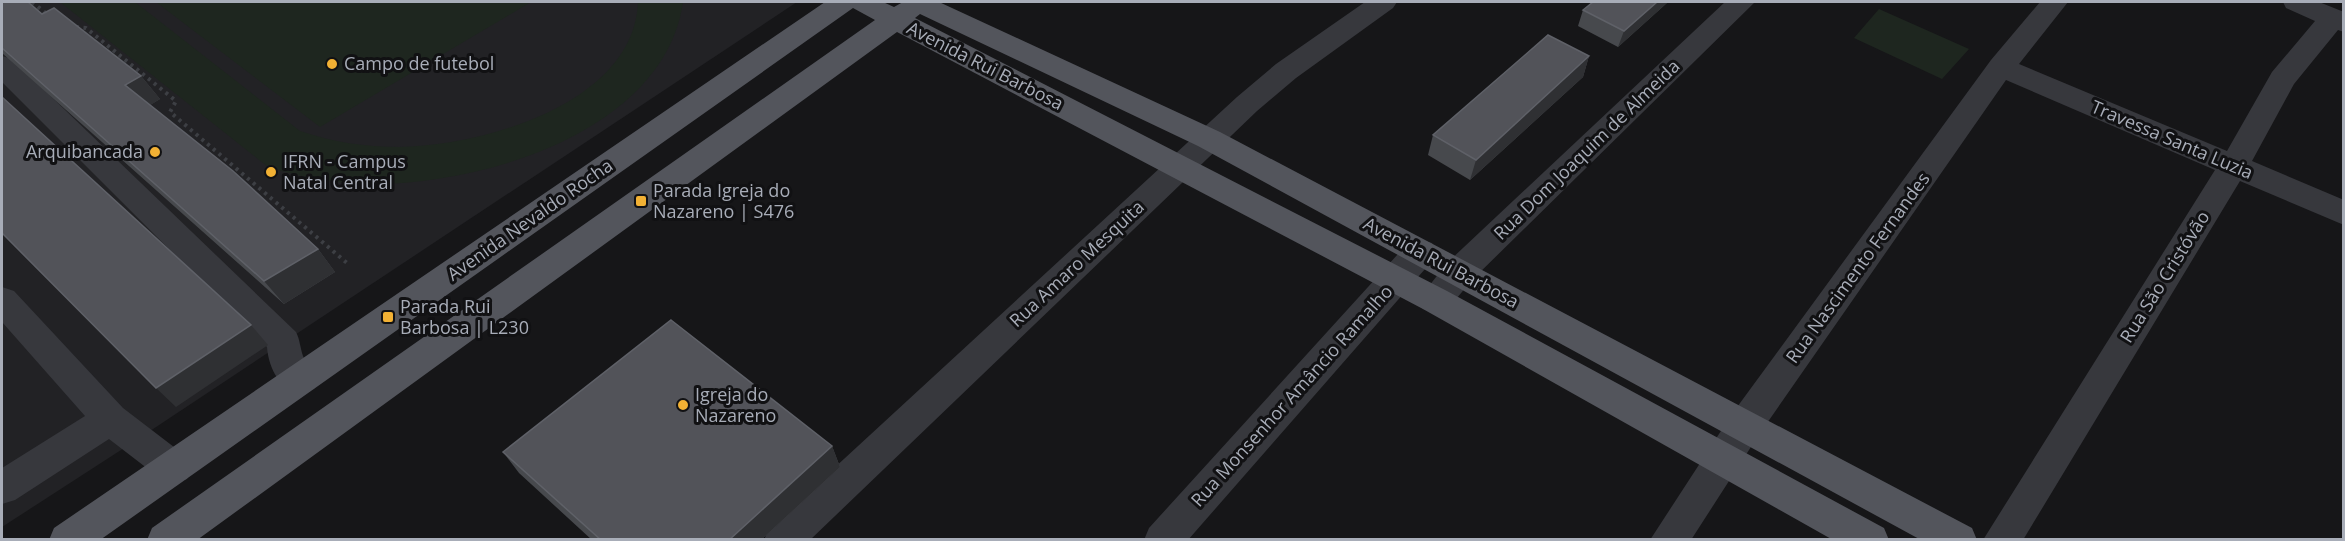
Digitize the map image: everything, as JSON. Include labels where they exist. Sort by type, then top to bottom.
[{"type":"main road","name":"Avenida Nevaldo Rocha","points":[[68,540],[302,380],[843,2]]},
{"type":"main road","name":"Avenida Rui Barbosa","points":[[862,2],[913,6],[1209,139],[1958,540]]},
{"type":"main road","name":"Avenida Rui Barbosa","points":[[913,6],[1180,167],[1435,300],[1870,540]]},
{"type":"main road","points":[[166,540],[913,6]]},
{"type":"street","name":"Rua Amaro Mesquita","points":[[783,540],[1209,139],[1286,71],[1383,2]]},
{"type":"street","name":"Rua Dom Joaquim de Almeida","points":[[1435,300],[1459,272],[1741,2]]},
{"type":"street","name":"Rua Nascimento Fernandes","points":[[1669,540],[1746,425],[2001,67],[2055,2]]},
{"type":"street","points":[[2296,2],[2338,20]]},
{"type":"street","name":"Rua São Cristóvão","points":[[2002,540],[2233,167],[2282,79],[2338,20]]},
{"type":"street","points":[[2,66],[284,342],[286,363],[302,380]]},
{"type":"street","name":"Travessa Santa Luzia","points":[[2001,67],[2343,213]]},
{"type":"street","name":"Rua Monsenhor Amâncio Ramalho","points":[[1163,540],[1420,252]]},
{"type":"street","points":[[2,300],[110,419],[174,468]]},
{"type":"street","points":[[2,488],[110,419]]},
{"type":"path","points":[[32,2],[54,20]]},
{"type":"path","points":[[69,27],[86,28],[176,101],[170,112],[347,263]]},
{"type":"shaded area","name":"IFRN - Campus Natal Central","points":[[2,2],[797,2],[2,527]]},
{"type":"shaded area","points":[[60,2],[135,2],[300,131],[349,143],[399,147],[433,145],[471,138],[510,128],[548,112],[583,92],[611,68],[630,37],[638,2],[683,2],[668,49],[639,88],[599,121],[552,146],[500,165],[447,178],[395,183],[348,183],[297,175],[268,167]]},
{"type":"shaded area","name":"Campo de futebol","points":[[156,2],[531,2],[320,127]]},
{"type":"shaded area","points":[[1879,9],[1969,49],[1942,79],[1854,38]]},
{"type":"building","name":"Arquibancada","points":[[2,2],[28,2],[42,14],[54,8],[141,76],[125,85],[233,171],[318,249],[264,281],[2,48]]},
{"type":"building","points":[[1593,2],[1657,2],[1624,31],[1583,10]]},
{"type":"building","points":[[1548,35],[1589,56],[1476,160],[1433,135]]},
{"type":"building","points":[[2,97],[251,325],[156,388],[2,233]]},
{"type":"building","name":"Igreja do Nazareno","points":[[671,320],[832,446],[729,540],[601,540],[503,452]]},
{"type":"place","name":"Campo de futebol","points":[[332,64]]},
{"type":"place","name":"Arquibancada","points":[[155,152]]},
{"type":"place","name":"IFRN - Campus Natal Central","points":[[271,172]]},
{"type":"place","name":"Parada Igreja do Nazareno | S476","points":[[641,201]]},
{"type":"place","name":"Parada Rui Barbosa | L230","points":[[388,317]]},
{"type":"place","name":"Igreja do Nazareno","points":[[683,405]]}]
